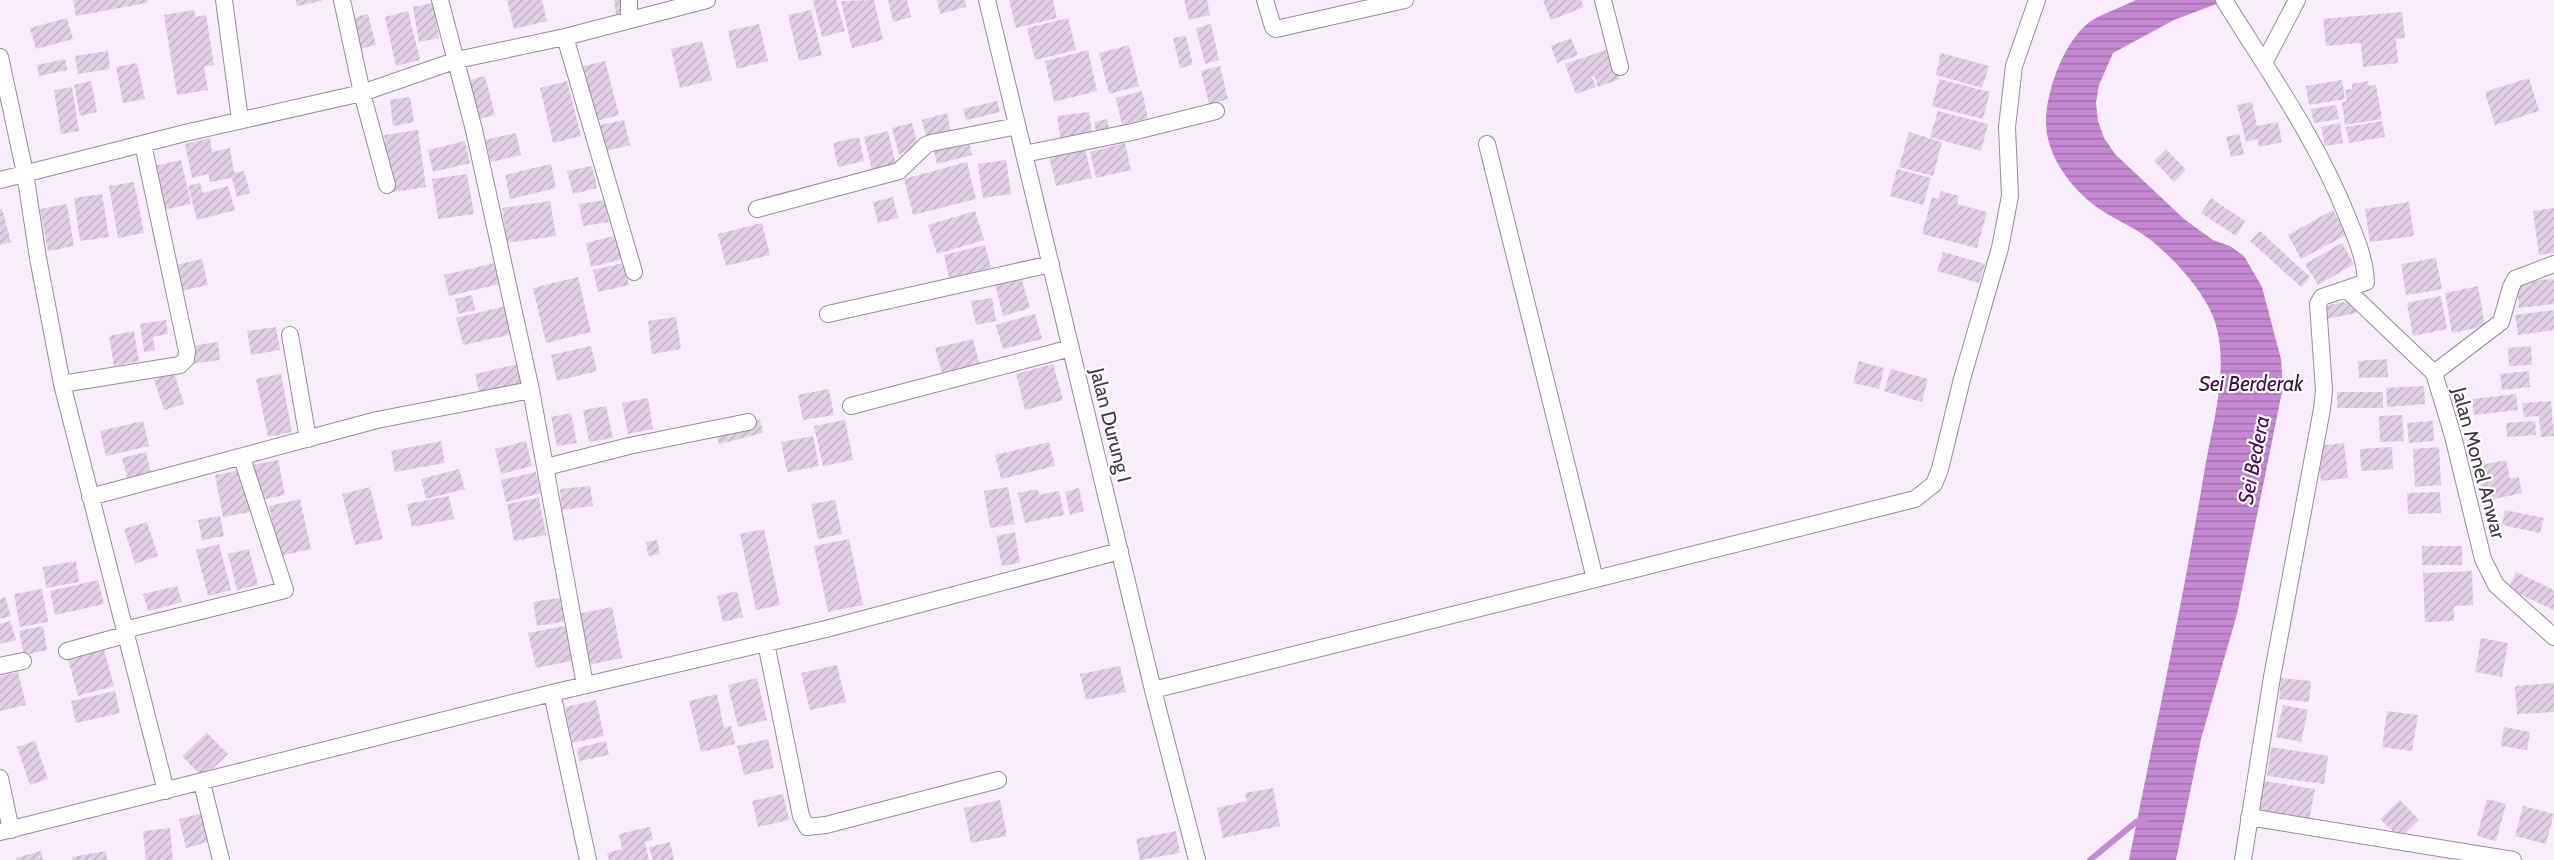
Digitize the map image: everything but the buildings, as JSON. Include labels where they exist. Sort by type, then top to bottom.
[{"type":"street","points":[[224,0],[240,120]]},
{"type":"street","points":[[342,0],[362,93],[387,185]]},
{"type":"street","points":[[440,0],[457,60],[531,390],[585,685]]},
{"type":"street","points":[[629,0],[629,20]]},
{"type":"street","name":"Jalan Durung I","points":[[987,0],[1153,690],[1197,860]]},
{"type":"street","points":[[1265,0],[1273,27],[1276,29],[1406,0]]},
{"type":"street","points":[[1603,0],[1620,67]]},
{"type":"street","points":[[1153,690],[1915,499],[1934,484],[2000,248],[2010,196],[2007,127],[2014,66],[2037,0]]},
{"type":"street","points":[[2224,0],[2244,33],[2265,61],[2329,174],[2364,259],[2366,282],[2330,292],[2322,297],[2318,304],[2324,390],[2322,409],[2243,860]]},
{"type":"street","points":[[2265,61],[2297,0]]},
{"type":"street","points":[[0,180],[240,120],[362,93],[457,60],[565,37],[700,1]]},
{"type":"street","points":[[565,37],[634,272]]},
{"type":"street","points":[[0,57],[26,173],[38,258],[62,384],[166,791]]},
{"type":"street","points":[[1024,154],[1132,132],[1216,111]]},
{"type":"street","points":[[757,209],[899,171],[930,143],[1017,126]]},
{"type":"street","points":[[62,384],[180,365],[186,359],[187,351],[143,144]]},
{"type":"street","points":[[1486,144],[1595,579]]},
{"type":"street","points":[[828,314],[1051,264]]},
{"type":"street","points":[[2434,373],[2496,328],[2501,322],[2515,279],[2554,264]]},
{"type":"street","name":"Jalan Monel Anwar","points":[[2346,289],[2434,373],[2454,435],[2483,559],[2496,585],[2554,637]]},
{"type":"street","points":[[290,335],[308,439]]},
{"type":"street","points":[[851,406],[1071,348]]},
{"type":"street","points":[[90,497],[377,420],[531,390]]},
{"type":"street","points":[[546,467],[629,446],[748,422]]},
{"type":"street","points":[[67,651],[125,632],[285,590],[242,458]]},
{"type":"street","points":[[0,778],[6,831],[552,693],[766,643],[1120,551]]},
{"type":"street","points":[[766,643],[801,816],[807,827],[826,825],[998,780]]},
{"type":"street","points":[[0,666],[23,661]]},
{"type":"street","points":[[552,693],[588,860]]},
{"type":"street","points":[[202,783],[221,860]]},
{"type":"street","points":[[2249,817],[2513,860]]},
{"type":"water","name":"Sei Berderak","points":[[2136,0],[2227,0],[2174,20],[2113,53],[2099,85],[2096,103],[2098,121],[2104,138],[2115,154],[2184,219],[2213,240],[2230,246],[2244,256],[2262,287],[2281,359],[2283,387],[2237,614],[2201,739],[2176,860],[2129,860],[2178,618],[2215,417],[2221,359],[2219,340],[2211,311],[2187,276],[2148,238],[2098,208],[2069,180],[2049,144],[2046,117],[2054,78],[2073,39],[2091,21]]},
{"type":"waterway","points":[[2090,860],[2136,822],[2145,819]]},
{"type":"water label","name":"Sei Bedera","points":[[2254,460]]}]
